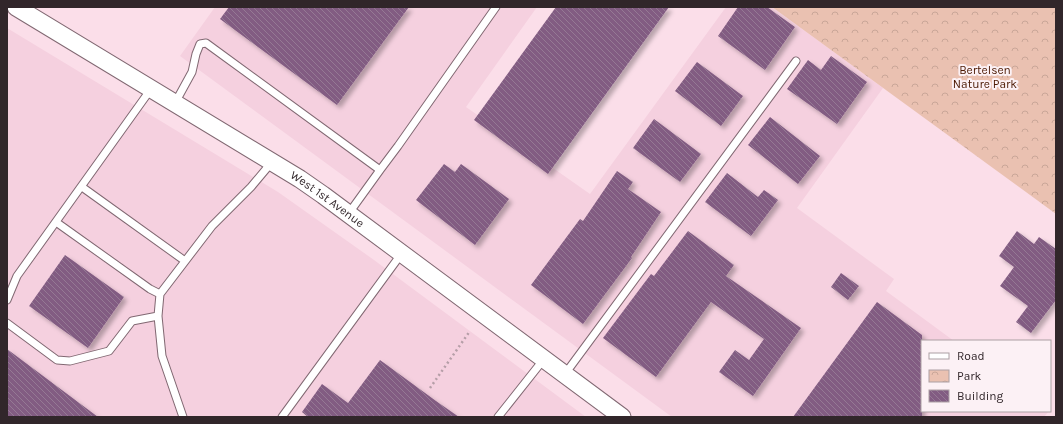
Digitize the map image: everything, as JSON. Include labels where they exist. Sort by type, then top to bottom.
[{"type":"street","name":"West 1st Avenue","points":[[16,7],[300,179],[349,213],[622,417]]},
{"type":"lane","points":[[349,213],[403,140],[496,7]]},
{"type":"lane","points":[[175,103],[192,72],[200,44],[206,43],[380,170]]},
{"type":"lane","points":[[565,374],[796,61]]},
{"type":"lane","points":[[7,300],[17,276],[152,89]]},
{"type":"lane","points":[[184,417],[162,356],[158,316],[160,294],[212,226],[251,187],[272,162]]},
{"type":"lane","points":[[82,187],[185,261]]},
{"type":"lane","points":[[56,222],[150,289],[160,294]]},
{"type":"lane","points":[[282,417],[403,253]]},
{"type":"lane","points":[[7,323],[57,360],[70,361],[108,351],[132,321],[158,316]]},
{"type":"lane","points":[[498,417],[544,359]]},
{"type":"path","points":[[430,388],[470,331]]},
{"type":"shaded area","points":[[215,7],[537,7],[466,107],[590,194],[726,7],[772,7],[883,88],[797,208],[894,279],[886,291],[953,340],[921,340],[921,412],[1048,412],[1044,417],[672,417],[180,56]]},
{"type":"shaded area","points":[[7,28],[278,192],[374,260],[586,417],[7,417]]},
{"type":"green space","name":"Bertelsen Nature Park","points":[[772,7],[1056,7],[1056,214]]},
{"type":"building","points":[[229,7],[409,7],[337,105],[220,19]]},
{"type":"building","points":[[556,7],[669,7],[548,174],[474,120]]},
{"type":"building","points":[[738,7],[767,7],[795,27],[765,70],[718,36]]},
{"type":"building","points":[[831,56],[867,82],[837,124],[787,89],[808,60],[821,70]]},
{"type":"building","points":[[697,62],[743,96],[721,126],[675,91]]},
{"type":"building","points":[[770,117],[820,156],[798,184],[748,145]]},
{"type":"building","points":[[654,119],[701,154],[680,182],[633,148]]},
{"type":"building","points":[[444,164],[455,172],[461,164],[509,199],[475,245],[416,200]]},
{"type":"building","points":[[617,171],[633,182],[628,189],[661,212],[631,257],[632,258],[583,324],[531,285],[580,219],[583,221]]},
{"type":"building","points":[[727,173],[758,197],[764,190],[778,200],[751,236],[705,202]]},
{"type":"building","points":[[688,231],[734,265],[726,276],[801,328],[753,396],[719,372],[735,350],[749,360],[764,339],[711,302],[656,377],[603,338],[651,274],[654,276]]},
{"type":"building","points":[[1017,231],[1034,244],[1039,237],[1056,249],[1056,300],[1031,333],[1016,322],[1028,306],[1000,286],[1014,267],[999,256]]},
{"type":"building","points":[[65,255],[124,297],[88,348],[29,306]]},
{"type":"building","points":[[841,273],[859,286],[848,300],[831,287]]},
{"type":"building","points":[[877,302],[922,335],[922,417],[793,417]]},
{"type":"building","points":[[7,349],[98,417],[7,417]]},
{"type":"building","points":[[380,360],[459,417],[308,417],[302,412],[322,384],[348,403]]}]
